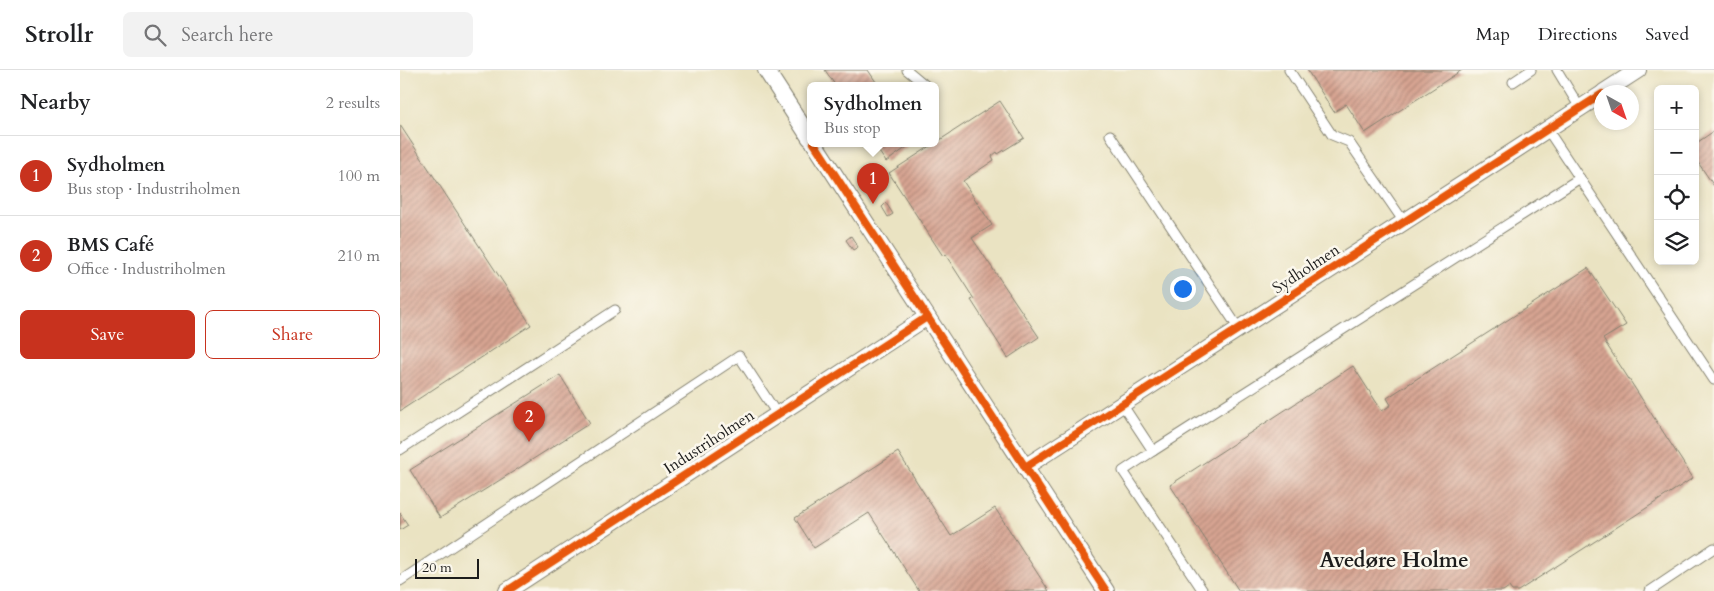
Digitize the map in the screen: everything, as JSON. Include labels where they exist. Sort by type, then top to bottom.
[{"type":"street","points":[[766,70],[807,133]]},
{"type":"street","name":"Sydholmen","points":[[1615,85],[1638,70]]},
{"type":"street","name":"Sydholmen","points":[[1026,467],[1594,99]]},
{"type":"street","points":[[817,147],[1106,591]]},
{"type":"street","name":"Industriholmen","points":[[507,591],[927,317]]},
{"type":"lane","points":[[907,70],[921,82]]},
{"type":"lane","points":[[1289,70],[1332,135],[1349,142],[1404,222]]},
{"type":"lane","points":[[1513,82],[1531,70]]},
{"type":"lane","points":[[1557,70],[1580,108]]},
{"type":"lane","points":[[1547,129],[1714,380]]},
{"type":"lane","points":[[1110,135],[1239,329]]},
{"type":"lane","points":[[1202,591],[1123,471],[1580,178]]},
{"type":"lane","points":[[400,450],[614,310]]},
{"type":"lane","points":[[400,581],[738,356],[777,414]]},
{"type":"lane","points":[[1122,404],[1153,450]]},
{"type":"lane","points":[[1650,591],[1714,548]]},
{"type":"building","points":[[825,70],[868,70],[876,82],[833,82]]},
{"type":"building","points":[[1307,70],[1462,70],[1365,133],[1346,104],[1334,112]]},
{"type":"building","points":[[1000,101],[1024,138],[998,154],[997,152],[992,156],[994,160],[963,181],[992,225],[972,238],[1039,337],[1008,358],[971,300],[974,299],[945,254],[943,256],[889,173],[929,147],[939,147],[939,141]]},
{"type":"building","points":[[400,125],[531,325],[400,411]]},
{"type":"building","points":[[1714,131],[1714,186],[1699,164],[1699,141]]},
{"type":"building","points":[[876,147],[907,147],[886,162]]},
{"type":"building","points":[[886,203],[893,214],[888,217],[882,207]]},
{"type":"building","points":[[851,236],[858,247],[853,250],[846,240]]},
{"type":"building","points":[[1588,268],[1626,325],[1603,339],[1693,478],[1518,591],[1512,591],[1509,587],[1503,591],[1239,591],[1170,485],[1353,366],[1382,411],[1391,405],[1387,398]]},
{"type":"building","points":[[560,375],[590,423],[440,518],[410,470]]},
{"type":"building","points":[[898,452],[951,536],[995,508],[1049,591],[919,591],[869,513],[814,548],[795,518]]},
{"type":"building","points":[[400,513],[408,525],[400,530]]},
{"type":"cycle path","points":[[1025,467],[1594,99]]},
{"type":"cycle path","points":[[817,147],[1106,591]]},
{"type":"cycle path","points":[[507,591],[927,317]]},
{"type":"place","name":"Sydholmen","points":[[873,204]]},
{"type":"place","name":"BMS Café","points":[[529,442]]},
{"type":"district","name":"Avedøre Holme","points":[[1394,560]]}]
